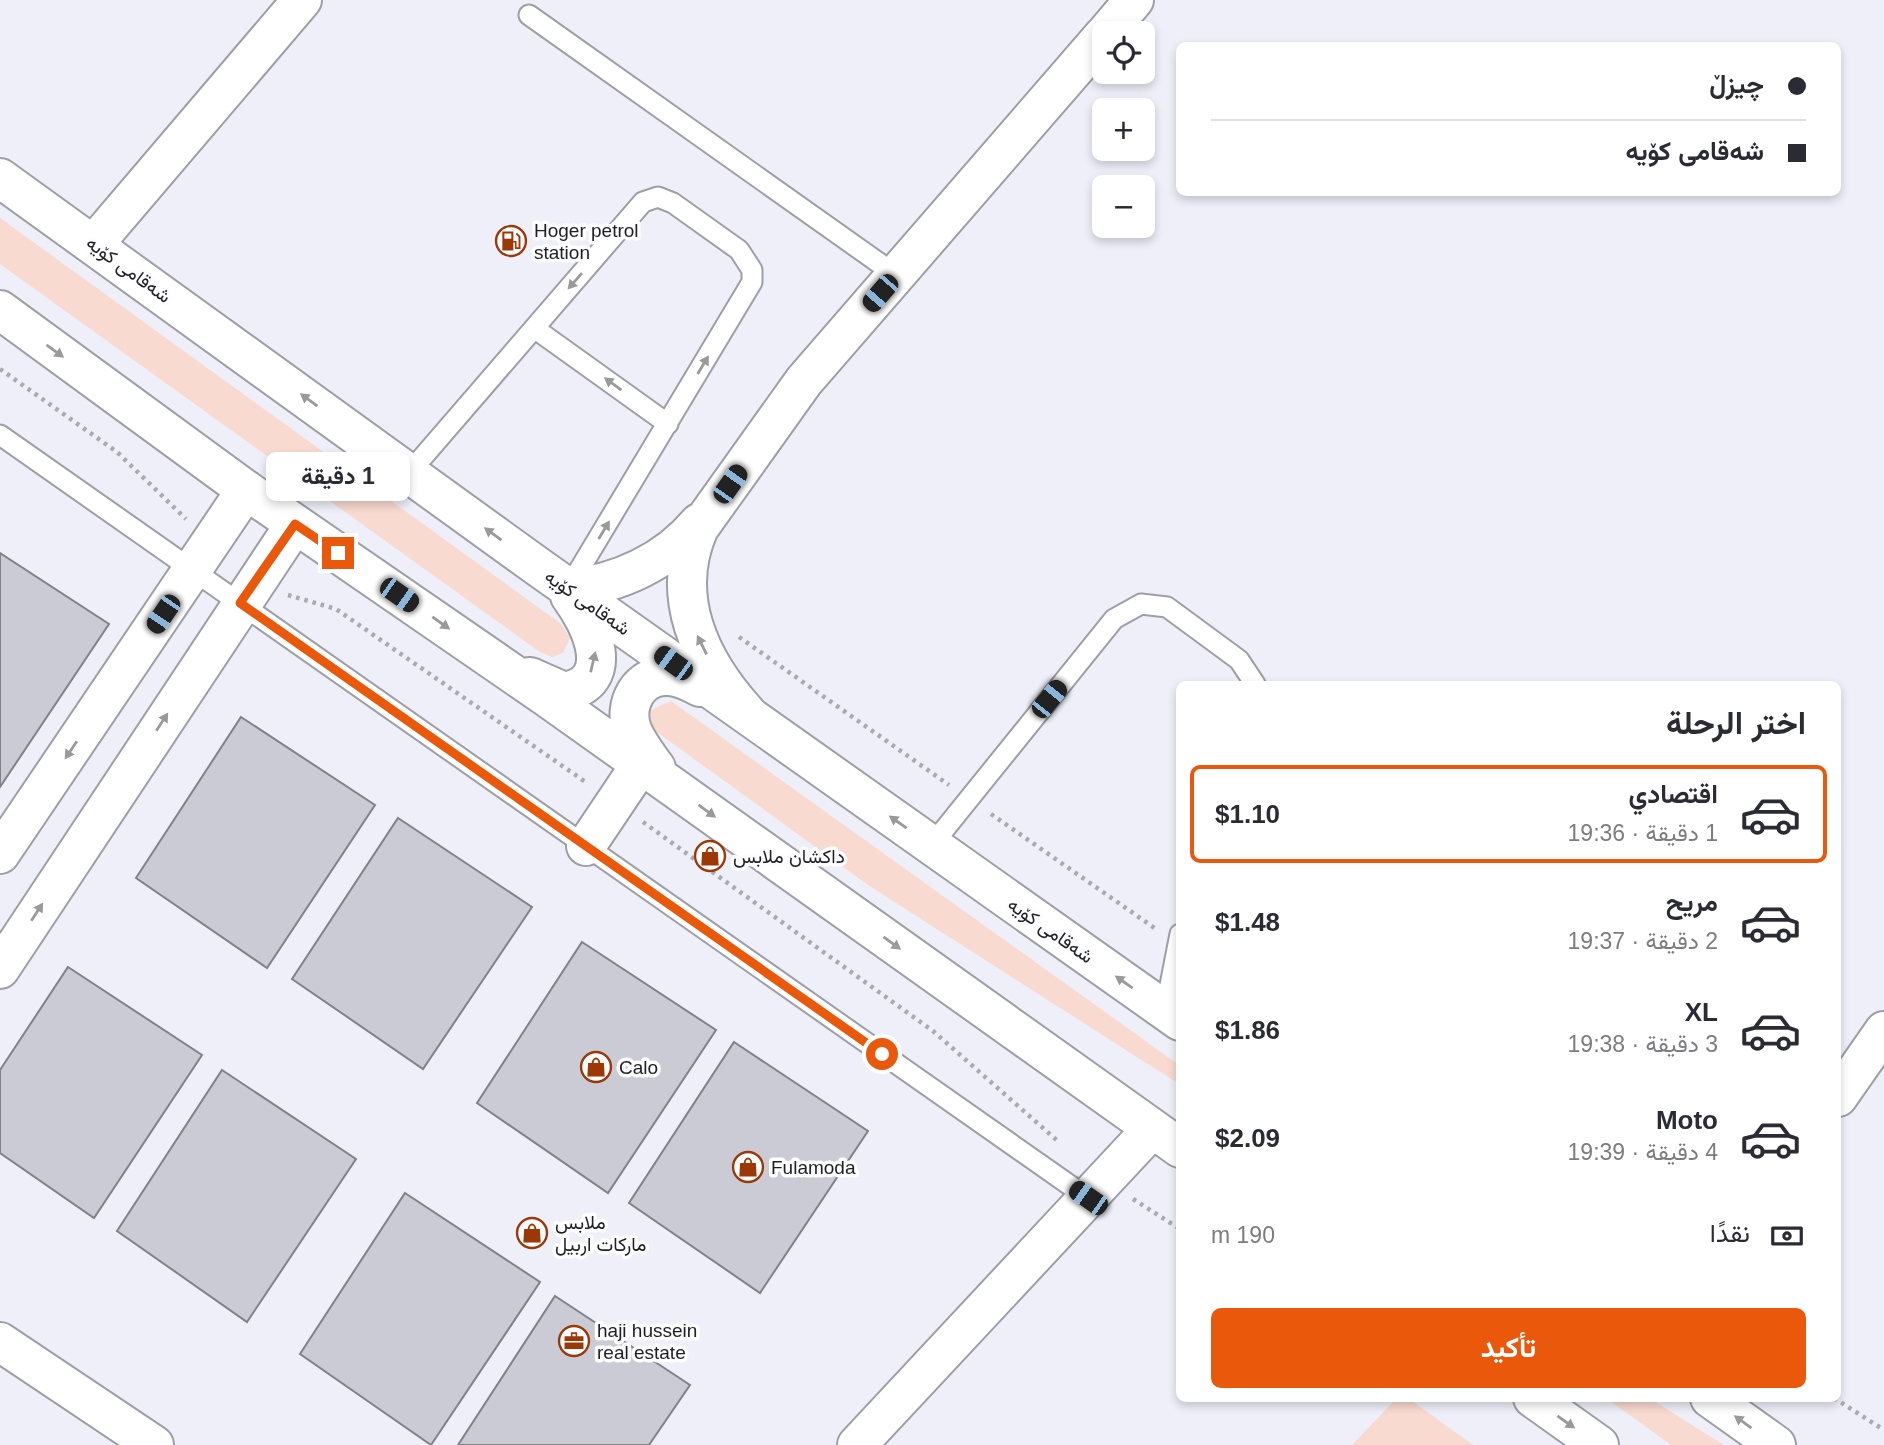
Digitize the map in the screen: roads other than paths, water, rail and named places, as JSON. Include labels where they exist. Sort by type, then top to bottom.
[{"type":"main road","points":[[94,244],[302,0]]},
{"type":"main road","points":[[1116,21],[1134,0]]},
{"type":"main road","points":[[754,721],[723,683],[701,644],[688,610],[685,579],[688,552],[716,503],[804,381],[1092,49]]},
{"type":"main road","name":"شەقامی کۆیە","points":[[0,178],[537,566],[1172,1016]]},
{"type":"main road","points":[[0,310],[246,490],[479,649],[1166,1139],[1088,1198],[857,1445]]},
{"type":"main road","points":[[0,855],[246,490]]},
{"type":"main road","points":[[568,588],[606,581],[648,565],[671,551],[716,503]]},
{"type":"main road","points":[[0,969],[240,603],[295,524]]},
{"type":"main road","points":[[479,649],[547,687],[564,692],[583,684],[593,670],[597,656],[591,627],[569,595],[537,566]]},
{"type":"main road","points":[[653,773],[632,729],[629,714],[636,690],[650,679],[664,675],[677,677],[715,693]]},
{"type":"main road","points":[[586,846],[653,773]]},
{"type":"main road","points":[[1841,1093],[1884,1031]]},
{"type":"main road","points":[[0,1342],[154,1445]]},
{"type":"main road","points":[[1539,1402],[1599,1445]]},
{"type":"main road","points":[[1716,1402],[1776,1445]]},
{"type":"lane","points":[[529,15],[896,275]]},
{"type":"lane","points":[[409,473],[643,202],[658,197],[684,211],[747,259],[752,270],[752,282],[568,588]]},
{"type":"lane","points":[[534,328],[668,424]]},
{"type":"lane","points":[[0,435],[1088,1198]]},
{"type":"lane","points":[[932,846],[1114,620],[1141,604],[1167,607],[1240,660],[1253,681]]},
{"type":"lane","points":[[1172,1016],[1176,965]]},
{"type":"place","name":"Hoger petrol station","points":[[511,241]]},
{"type":"place","name":"داكشان ملابس","points":[[710,856]]},
{"type":"place","name":"Calo","points":[[596,1067]]},
{"type":"place","name":"Fulamoda","points":[[748,1167]]},
{"type":"place","name":"ملابس ماركات اربيل","points":[[532,1233]]},
{"type":"place","name":"haji hussein real estate","points":[[574,1341]]}]
